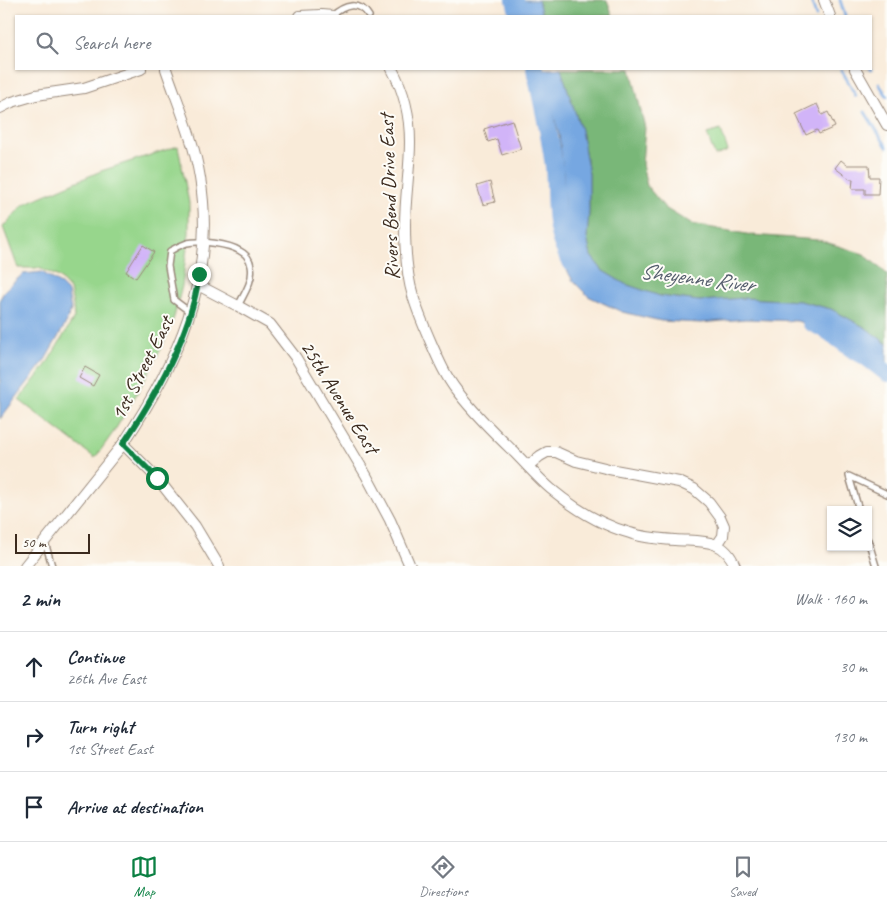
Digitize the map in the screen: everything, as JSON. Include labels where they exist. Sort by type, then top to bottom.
[{"type":"street","points":[[824,0],[830,15]]},
{"type":"street","points":[[0,108],[12,102],[36,95],[84,88],[138,70]]},
{"type":"street","name":"1st Street East","points":[[25,566],[123,444],[154,395],[173,357],[190,313],[198,285],[203,242],[200,179],[192,142],[166,70]]},
{"type":"street","name":"Rivers Bend Drive East","points":[[393,70],[399,82],[408,114],[410,142],[405,225],[406,262],[413,295],[445,375],[457,392],[528,466],[551,489],[578,510],[608,526],[632,534],[652,538],[702,541],[717,545]]},
{"type":"street","points":[[856,70],[887,125]]},
{"type":"street","name":"25th Avenue East","points":[[198,285],[270,324],[296,358],[370,483],[390,520],[410,566]]},
{"type":"street","points":[[123,444],[157,478],[195,526],[219,566]]},
{"type":"street","points":[[528,466],[547,452],[556,452],[576,461],[609,470],[679,482],[694,489],[709,502],[720,517],[724,526],[723,536],[717,545],[726,550],[735,566]]},
{"type":"lane","points":[[333,15],[340,9],[354,4],[362,7],[368,15]]},
{"type":"lane","points":[[190,313],[174,300],[168,266],[170,252],[178,246],[189,243],[203,242],[231,246],[242,251],[249,258],[252,272],[250,283],[238,306]]},
{"type":"lane","points":[[858,506],[849,476],[887,494]]},
{"type":"lane","points":[[44,542],[52,566]]},
{"type":"lane","points":[[871,551],[876,566]]},
{"type":"green space","points":[[538,0],[607,0],[613,15],[542,15]]},
{"type":"green space","points":[[561,70],[631,70],[645,128],[642,164],[647,186],[665,208],[691,224],[752,235],[819,240],[864,254],[887,274],[887,344],[866,328],[831,309],[800,301],[745,298],[699,301],[660,296],[625,284],[603,271],[591,256],[587,238],[589,174],[581,130]]},
{"type":"green space","points":[[721,130],[728,151],[715,156],[707,134]]},
{"type":"green space","points":[[178,146],[189,203],[189,233],[182,286],[174,317],[162,347],[136,395],[95,458],[19,400],[46,365],[74,318],[73,305],[70,289],[59,277],[39,268],[18,268],[3,227],[24,204],[101,171]]},
{"type":"water","points":[[518,0],[538,0],[542,15],[524,15]]},
{"type":"water","points":[[541,70],[561,70],[581,130],[589,174],[587,238],[591,256],[603,271],[625,284],[660,296],[699,301],[745,298],[800,301],[831,309],[866,328],[887,344],[887,375],[851,346],[822,329],[797,321],[745,319],[701,323],[661,321],[622,312],[588,296],[573,281],[563,263],[561,238],[564,207],[563,172],[559,135]]},
{"type":"water","points":[[42,272],[59,283],[68,292],[71,310],[65,325],[45,360],[0,419],[0,299],[5,290],[23,274]]},
{"type":"building","points":[[817,104],[822,115],[828,112],[835,127],[819,134],[817,130],[806,135],[796,114]]},
{"type":"building","points":[[512,120],[521,149],[502,155],[497,139],[488,142],[484,129]]},
{"type":"building","points":[[841,160],[847,165],[869,165],[870,177],[879,177],[878,194],[865,194],[865,189],[852,189],[853,179],[850,179],[835,168]]},
{"type":"building","points":[[490,182],[495,202],[483,205],[477,186]]},
{"type":"building","points":[[143,245],[154,252],[136,278],[126,272]]},
{"type":"building","points":[[85,367],[99,375],[93,386],[79,378]]},
{"type":"waterway","name":"Sheyenne River","points":[[515,0],[519,15]]},
{"type":"waterway","points":[[811,0],[816,15]]},
{"type":"waterway","points":[[840,0],[845,15]]},
{"type":"waterway","name":"Sheyenne River","points":[[535,70],[554,167],[558,228],[565,251],[572,263]]},
{"type":"waterway","points":[[842,70],[856,96]]},
{"type":"waterway","points":[[879,84],[887,96]]},
{"type":"waterway","points":[[865,112],[887,147]]},
{"type":"waterway","name":"Sheyenne River","points":[[811,322],[828,331],[887,373]]},
{"type":"route","points":[[157,478],[123,444],[154,395],[173,357],[188,321],[199,274]]}]
